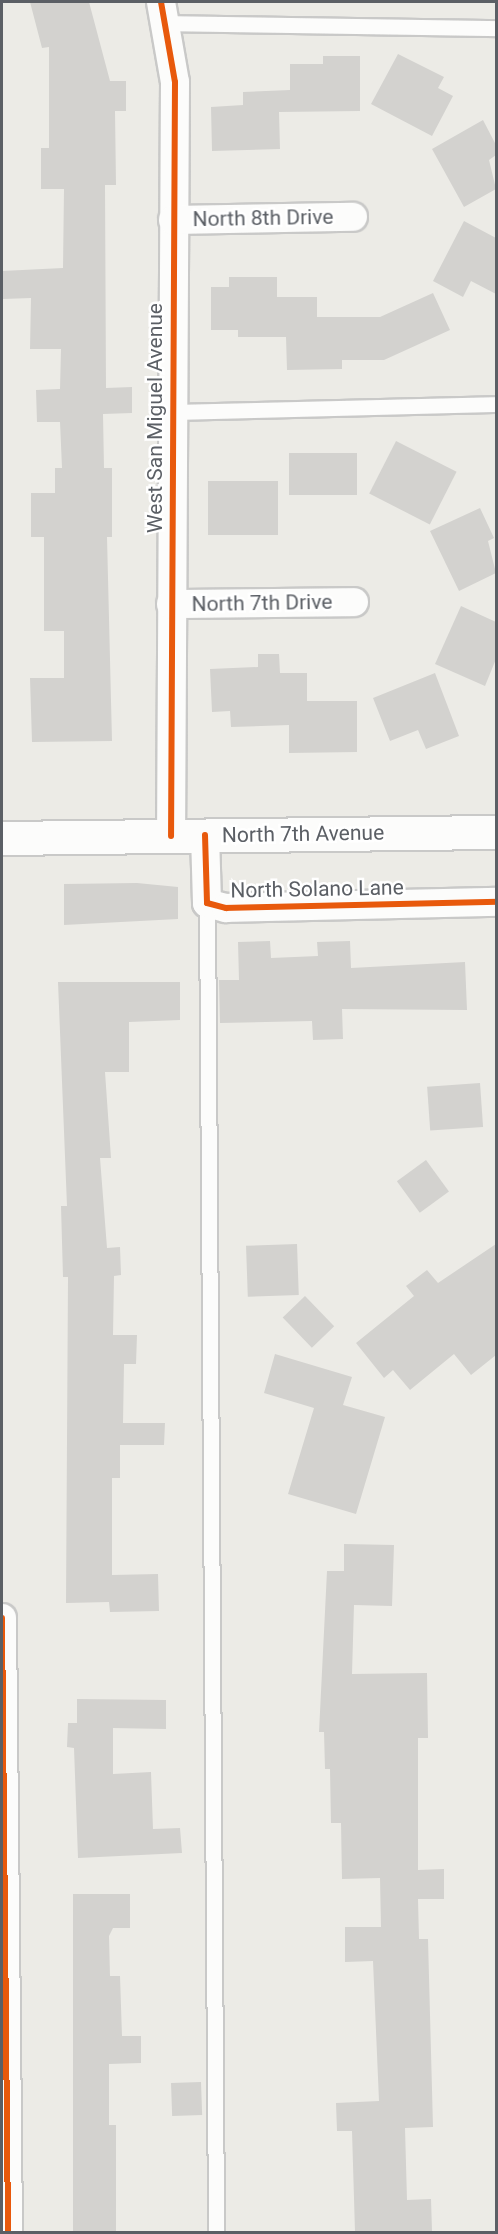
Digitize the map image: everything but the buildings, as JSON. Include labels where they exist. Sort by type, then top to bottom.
[{"type":"main road","name":"North 7th Avenue","points":[[2,838],[496,831]]},
{"type":"street","name":"West San Miguel Avenue","points":[[164,13],[175,82],[171,412],[171,836]]},
{"type":"street","name":"North 8th Drive","points":[[173,220],[353,217]]},
{"type":"street","name":"North 7th Drive","points":[[171,604],[354,602]]},
{"type":"street","name":"North Solano Lane","points":[[206,835],[207,903],[226,908],[496,902]]},
{"type":"street","points":[[2,1618],[8,2232]]},
{"type":"lane","points":[[164,13],[496,28]]},
{"type":"lane","points":[[171,412],[496,404]]},
{"type":"lane","points":[[207,903],[216,2232]]},
{"type":"cycle path","points":[[161,2],[175,82],[171,836]]},
{"type":"cycle path","points":[[205,835],[207,903],[226,908],[496,902]]},
{"type":"cycle path","points":[[2,1618],[8,2232]]}]
